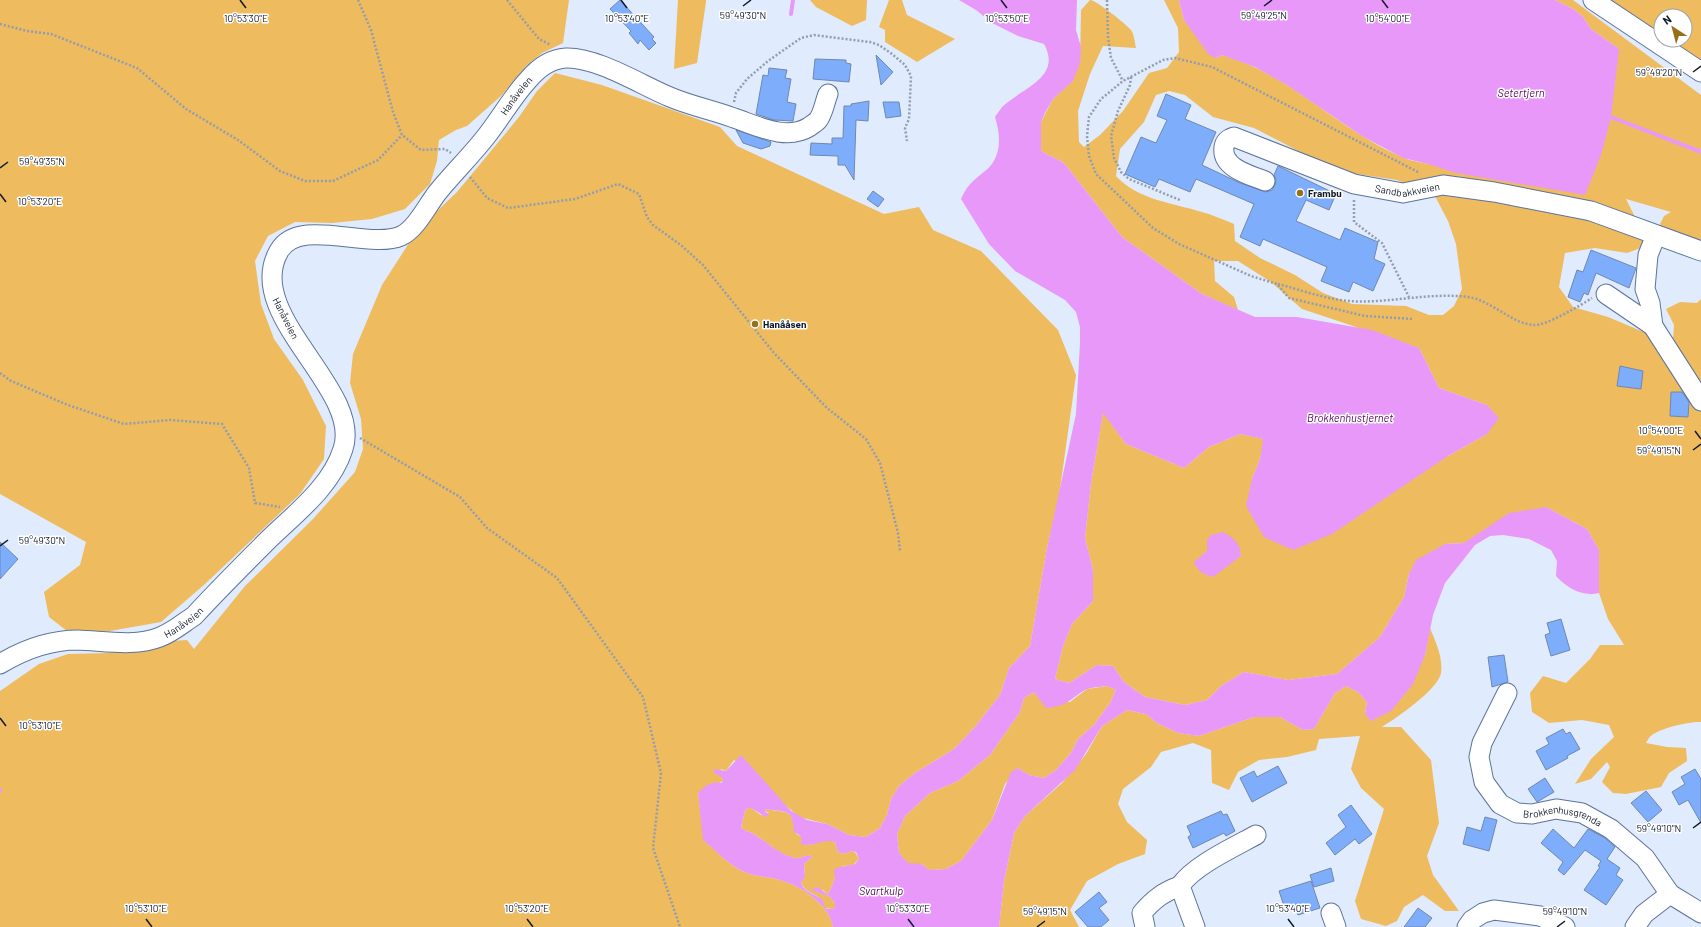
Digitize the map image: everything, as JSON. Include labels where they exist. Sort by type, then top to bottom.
[{"type":"street","points":[[1593,0],[1701,72]]},
{"type":"street","name":"Hanåveien","points":[[0,664],[27,650],[52,644],[77,640],[136,643],[165,634],[194,616],[329,477],[338,462],[344,447],[346,429],[338,405],[290,330],[272,292],[271,276],[274,260],[280,248],[291,238],[315,234],[378,240],[404,235],[416,223],[443,186],[488,135],[530,77],[544,65],[565,58],[583,59],[592,62],[669,97],[768,130],[780,132],[800,132],[818,120],[828,94]]},
{"type":"street","name":"Sandbakkveien","points":[[1265,181],[1231,166],[1226,159],[1223,150],[1224,143],[1234,137],[1354,184],[1403,193],[1443,185],[1494,192],[1591,211],[1701,251]]},
{"type":"street","points":[[1653,326],[1650,303],[1645,289],[1648,255],[1656,235]]},
{"type":"street","points":[[1606,294],[1653,326],[1701,401]]},
{"type":"street","name":"Brokkenhusgrenda","points":[[1507,693],[1482,744],[1479,757],[1484,782],[1500,804],[1518,813],[1532,814],[1556,809],[1582,813],[1611,829],[1645,858],[1670,894],[1701,914]]},
{"type":"street","points":[[1145,927],[1142,913],[1154,899],[1169,890],[1180,886],[1185,877],[1196,869],[1256,835]]},
{"type":"street","points":[[1180,886],[1195,927]]},
{"type":"street","points":[[1635,927],[1644,914],[1670,894]]},
{"type":"street","points":[[1467,927],[1472,920],[1483,913],[1494,910],[1540,916],[1565,927]]},
{"type":"path","points":[[358,0],[371,30],[393,112],[402,135],[420,150],[445,149],[455,155],[461,166],[488,198],[508,208],[575,199],[618,184],[639,194],[647,217],[653,225],[682,246],[703,265],[774,353],[827,408],[869,443],[880,463],[898,533],[900,551]]},
{"type":"path","points":[[507,0],[539,39],[561,50],[565,58]]},
{"type":"path","points":[[1107,0],[1111,58],[1123,81]]},
{"type":"path","points":[[0,24],[27,31],[51,34],[137,68],[186,109],[238,140],[280,171],[305,181],[333,181],[378,160],[402,135]]},
{"type":"path","points":[[732,117],[736,93],[747,79],[768,60],[801,38],[814,35],[838,36],[879,45],[905,65],[912,76],[909,119],[905,128],[907,141]]},
{"type":"path","points":[[1131,76],[1130,86],[1118,111],[1111,136],[1114,158],[1121,172],[1129,179],[1180,200]]},
{"type":"path","points":[[1354,184],[1354,222],[1382,243],[1409,297]]},
{"type":"path","points":[[1277,284],[1349,301],[1409,297],[1472,298],[1488,304],[1518,320],[1534,325],[1548,322],[1599,295],[1606,294]]},
{"type":"path","points":[[0,373],[11,381],[68,406],[124,424],[170,420],[222,424],[249,468],[255,503],[298,510]]},
{"type":"path","points":[[346,429],[460,498],[487,528],[557,578],[643,697],[661,773],[653,848],[680,927]]},
{"type":"shaded area","points":[[0,0],[569,0],[563,43],[542,53],[526,66],[501,96],[467,126],[456,130],[439,140],[437,161],[430,184],[405,209],[372,219],[332,223],[295,222],[268,236],[255,261],[261,304],[274,339],[303,380],[326,426],[324,459],[300,494],[205,584],[161,622],[110,631],[67,631],[49,617],[44,592],[80,565],[86,542],[0,494]]},
{"type":"shaded area","points":[[678,0],[706,0],[706,2],[697,63],[674,69]]},
{"type":"shaded area","points":[[810,0],[867,0],[866,20],[852,26],[816,7]]},
{"type":"shaded area","points":[[889,0],[902,0],[907,15],[955,39],[917,62],[885,42],[885,30],[879,27]]},
{"type":"shaded area","points":[[1090,0],[1104,8],[1131,30],[1134,36],[1136,48],[1103,46],[1090,74],[1078,111],[1079,142],[1084,147],[1100,135],[1123,111],[1149,73],[1167,68],[1179,52],[1178,28],[1164,0],[1179,0],[1184,20],[1216,58],[1222,55],[1246,63],[1292,88],[1379,146],[1405,158],[1428,164],[1619,49],[1591,29],[1583,17],[1575,10],[1555,0],[1573,0],[1701,95],[1701,244],[1664,232],[1660,224],[1664,216],[1671,212],[1626,199],[1649,245],[1627,253],[1595,248],[1565,253],[1559,287],[1573,307],[1608,317],[1646,333],[1673,340],[1674,325],[1666,309],[1680,302],[1697,303],[1701,299],[1701,722],[1676,726],[1656,732],[1646,743],[1667,747],[1686,748],[1687,761],[1669,773],[1661,787],[1626,794],[1613,793],[1602,782],[1610,767],[1607,762],[1591,779],[1575,784],[1591,759],[1614,737],[1609,725],[1582,720],[1549,723],[1532,712],[1530,693],[1543,676],[1566,683],[1590,659],[1600,645],[1624,645],[1608,619],[1599,593],[1599,550],[1587,529],[1546,507],[1464,543],[1445,544],[1409,574],[1404,597],[1380,637],[1337,674],[1288,680],[1244,672],[1221,686],[1207,700],[1185,705],[1145,697],[1124,682],[1113,666],[1097,665],[1069,683],[1055,679],[1063,646],[1072,624],[1093,601],[1093,570],[1085,538],[1091,483],[1103,412],[1126,444],[1184,468],[1209,447],[1240,434],[1264,439],[1260,459],[1252,479],[1448,456],[1487,434],[1487,405],[1439,388],[1419,348],[1302,309],[1271,282],[1238,261],[1214,261],[1215,281],[1234,297],[1238,310],[1202,294],[1122,237],[1064,163],[1041,151],[1041,122],[1053,99],[1062,90],[1080,63],[1081,10]],"holes":[[[1169,91],[1185,95],[1213,117],[1254,128],[1337,171],[1397,180],[1436,198],[1448,221],[1456,244],[1462,289],[1454,306],[1443,315],[1429,315],[1406,306],[1352,304],[1323,293],[1295,275],[1260,258],[1235,241],[1234,224],[1206,213],[1145,196],[1125,184],[1116,176],[1120,149],[1144,122],[1156,95]],[[1207,540],[1241,556],[1225,567],[1207,551]]]},
{"type":"shaded area","points":[[1605,0],[1701,0],[1701,66],[1675,48],[1693,48],[1693,8],[1653,8],[1653,33]]},
{"type":"shaded area","points":[[555,73],[602,85],[720,127],[737,146],[884,214],[919,207],[933,230],[981,251],[1058,330],[1076,375],[1059,496],[1047,548],[1030,646],[1009,668],[1000,695],[975,727],[954,749],[915,773],[900,785],[891,799],[887,815],[880,828],[866,837],[849,835],[827,824],[799,817],[734,760],[726,771],[721,769],[723,781],[698,793],[704,840],[727,861],[742,871],[753,875],[783,881],[807,893],[827,912],[833,927],[0,927],[0,691],[39,664],[68,654],[108,653],[171,641],[187,640],[194,649],[245,586],[313,519],[355,472],[363,449],[361,419],[350,383],[353,354],[382,285],[418,229],[457,192],[519,117],[537,91]]},
{"type":"shaded area","points":[[1430,628],[1441,661],[1441,673],[1438,680],[1416,703],[1382,727],[1401,727],[1431,760],[1439,823],[1427,856],[1433,875],[1459,911],[1445,911],[1423,895],[1404,907],[1397,921],[1386,926],[1361,919],[1355,901],[1384,809],[1361,788],[1351,769],[1360,736],[1319,739],[1316,750],[1287,757],[1259,760],[1238,772],[1229,790],[1212,783],[1211,750],[1193,743],[1161,752],[1151,767],[1123,789],[1118,804],[1127,822],[1147,840],[1145,854],[1118,864],[1087,881],[1070,910],[1079,927],[999,927],[1004,881],[1014,833],[1025,816],[1062,783],[1086,754],[1102,726],[1127,710],[1146,714],[1157,723],[1178,733],[1199,736],[1254,717],[1280,717],[1303,730],[1314,729],[1335,693],[1346,686],[1358,692],[1367,702],[1365,714],[1425,655]]},
{"type":"shaded area","points":[[1107,686],[1116,690],[1110,703],[1094,725],[1078,739],[1071,753],[1056,770],[1044,778],[1029,775],[1018,768],[1005,784],[992,820],[961,861],[946,869],[930,870],[921,864],[908,864],[899,853],[897,834],[905,816],[930,793],[958,781],[990,755],[1020,712],[1024,698],[1034,692],[1040,699],[1070,702],[1087,689]]},
{"type":"shaded area","points":[[748,808],[751,808],[761,815],[769,813],[765,811],[766,809],[788,813],[793,819],[796,834],[801,836],[809,845],[828,840],[835,842],[838,852],[855,852],[859,859],[853,865],[843,866],[835,878],[829,893],[827,894],[823,890],[811,889],[829,896],[835,903],[835,907],[832,909],[825,908],[822,905],[823,901],[806,890],[802,885],[801,882],[805,876],[804,864],[812,857],[811,856],[797,858],[784,854],[741,827],[745,811]]},
{"type":"water","name":"Brokkenhustjernet","points":[[959,0],[1077,0],[1076,30],[1081,47],[1080,63],[1073,81],[1053,99],[1041,122],[1041,151],[1064,163],[1122,237],[1202,294],[1255,317],[1297,317],[1372,330],[1419,348],[1439,388],[1487,405],[1499,418],[1487,434],[1448,456],[1332,534],[1293,550],[1264,537],[1246,506],[1252,479],[1260,459],[1263,439],[1240,434],[1209,447],[1184,468],[1126,444],[1103,413],[1091,483],[1085,538],[1093,570],[1093,601],[1072,624],[1063,646],[1055,679],[1069,683],[1097,665],[1113,666],[1124,682],[1145,697],[1185,705],[1207,700],[1221,686],[1244,672],[1288,680],[1337,674],[1380,637],[1404,597],[1409,574],[1416,560],[1445,544],[1464,543],[1509,513],[1546,507],[1587,529],[1599,550],[1599,593],[1581,593],[1570,588],[1560,580],[1556,576],[1557,561],[1551,550],[1529,539],[1503,535],[1490,536],[1475,545],[1445,583],[1433,615],[1425,655],[1413,684],[1391,711],[1371,721],[1365,714],[1367,702],[1358,692],[1346,686],[1335,693],[1314,729],[1303,730],[1280,717],[1254,717],[1199,736],[1178,733],[1157,723],[1146,714],[1127,710],[1102,726],[1075,770],[1025,816],[1014,833],[1004,881],[999,927],[833,927],[827,912],[807,893],[783,881],[753,875],[742,871],[727,861],[703,840],[698,793],[708,785],[721,783],[723,781],[722,777],[714,773],[714,769],[726,771],[741,755],[791,811],[807,820],[827,824],[849,835],[866,837],[880,828],[887,815],[891,799],[900,785],[915,773],[954,749],[975,727],[1000,695],[1009,668],[1030,646],[1047,548],[1076,414],[1080,327],[1076,312],[1065,300],[1015,271],[989,244],[961,199],[974,180],[991,166],[995,160],[999,146],[999,139],[995,117],[1002,107],[1037,82],[1044,74],[1048,66],[1048,56],[1044,44],[1018,36],[992,23],[976,10]],"holes":[[[1107,686],[1116,690],[1110,703],[1094,725],[1078,739],[1071,753],[1056,770],[1044,778],[1029,775],[1018,768],[1011,772],[992,820],[961,861],[946,869],[930,870],[921,864],[908,863],[899,853],[897,834],[905,816],[930,793],[958,781],[990,755],[1020,712],[1024,698],[1034,692],[1046,708],[1053,707],[1067,702],[1087,689]],[[748,808],[751,808],[766,817],[769,815],[765,811],[766,809],[784,811],[790,815],[792,818],[794,832],[801,836],[801,844],[810,845],[831,841],[835,842],[838,852],[856,852],[859,859],[855,864],[836,868],[834,871],[835,878],[829,893],[827,894],[818,887],[811,890],[829,896],[835,903],[835,907],[832,909],[825,908],[822,899],[807,891],[803,887],[801,882],[805,877],[804,864],[812,857],[811,856],[797,858],[789,856],[741,827],[745,811]]]},
{"type":"water","name":"Setertjern","points":[[1179,0],[1555,0],[1575,10],[1583,17],[1591,29],[1619,49],[1611,117],[1601,155],[1585,195],[1456,173],[1403,158],[1362,136],[1287,85],[1255,67],[1222,55],[1216,58],[1209,55],[1184,20]]},
{"type":"water","points":[[1223,532],[1236,541],[1241,556],[1213,577],[1206,575],[1197,568],[1194,562],[1207,551],[1207,540],[1211,535]]},
{"type":"building","points":[[620,0],[654,37],[652,39],[656,43],[649,50],[640,40],[638,44],[629,33],[631,31],[610,9]]},
{"type":"building","points":[[876,55],[893,72],[881,85]]},
{"type":"building","points":[[815,59],[846,60],[846,63],[851,64],[849,82],[813,79]]},
{"type":"building","points":[[769,68],[787,70],[785,78],[791,79],[787,102],[796,104],[793,121],[774,120],[756,114],[763,75],[768,76]]},
{"type":"building","name":"Frambu","points":[[1166,94],[1191,105],[1185,119],[1216,132],[1202,165],[1240,183],[1266,192],[1272,190],[1275,185],[1276,180],[1274,175],[1278,166],[1336,194],[1329,210],[1306,200],[1296,221],[1340,240],[1345,228],[1378,242],[1374,259],[1385,264],[1373,291],[1353,282],[1349,292],[1321,281],[1327,267],[1263,239],[1260,246],[1240,237],[1254,204],[1196,179],[1190,192],[1159,179],[1155,187],[1125,174],[1141,137],[1156,143],[1167,120],[1157,116]]},
{"type":"building","points":[[869,101],[868,121],[856,120],[854,180],[845,165],[838,165],[838,156],[810,155],[811,143],[832,144],[832,138],[843,138],[844,106],[851,106],[851,104]]},
{"type":"building","points":[[883,102],[899,102],[901,116],[886,118]]},
{"type":"building","points":[[736,130],[771,142],[770,146],[761,149],[743,143]]},
{"type":"building","points":[[873,191],[884,199],[878,207],[867,199]]},
{"type":"building","points":[[1591,250],[1636,268],[1629,288],[1596,273],[1588,295],[1584,293],[1580,302],[1568,297],[1577,270],[1583,272]]},
{"type":"building","points":[[1620,366],[1643,371],[1641,389],[1617,386]]},
{"type":"building","points":[[1671,392],[1682,392],[1689,402],[1688,417],[1670,416]]},
{"type":"building","points":[[0,542],[18,559],[0,579]]},
{"type":"building","points":[[1561,619],[1570,650],[1551,656],[1545,635],[1550,633],[1547,623]]},
{"type":"building","points":[[1504,655],[1508,682],[1492,687],[1488,657]]},
{"type":"building","points":[[1563,729],[1566,734],[1570,732],[1580,749],[1567,756],[1568,758],[1546,770],[1536,751],[1549,744],[1546,738]]},
{"type":"building","points":[[1278,766],[1287,783],[1252,802],[1240,778],[1254,771],[1257,777]]},
{"type":"building","points":[[1695,769],[1701,779],[1701,823],[1688,800],[1679,805],[1672,792],[1685,784],[1681,777]]},
{"type":"building","points":[[1545,778],[1554,792],[1537,802],[1528,789]]},
{"type":"building","points":[[1646,791],[1662,810],[1648,822],[1631,803]]},
{"type":"building","points":[[1351,805],[1372,834],[1359,844],[1355,839],[1335,855],[1326,843],[1346,827],[1338,815]]},
{"type":"building","points":[[1221,811],[1223,815],[1227,814],[1235,831],[1226,836],[1224,833],[1193,848],[1188,837],[1191,835],[1187,826]]},
{"type":"building","points":[[1485,817],[1497,820],[1489,851],[1463,844],[1467,827],[1481,831]]},
{"type":"building","points":[[1553,829],[1574,848],[1588,829],[1605,838],[1615,847],[1607,859],[1620,868],[1616,875],[1623,880],[1606,905],[1584,890],[1600,867],[1598,866],[1601,861],[1585,850],[1564,875],[1558,870],[1563,862],[1541,843]]},
{"type":"building","points":[[1331,868],[1334,881],[1314,887],[1310,875]]},
{"type":"building","points":[[1311,881],[1320,908],[1298,915],[1295,906],[1285,909],[1279,891]]},
{"type":"building","points":[[1099,892],[1107,902],[1099,908],[1109,920],[1101,927],[1088,927],[1075,912]]},
{"type":"building","points":[[1418,908],[1432,918],[1425,927],[1404,927]]},
{"type":"waterway","points":[[791,14],[793,0]]},
{"type":"waterway","points":[[1611,117],[1701,152]]},
{"type":"place","name":"Frambu","points":[[1300,193]]},
{"type":"place","name":"Hanååsen","points":[[755,324]]},
{"type":"water label","name":"Svartkulp","points":[[881,890]]}]
